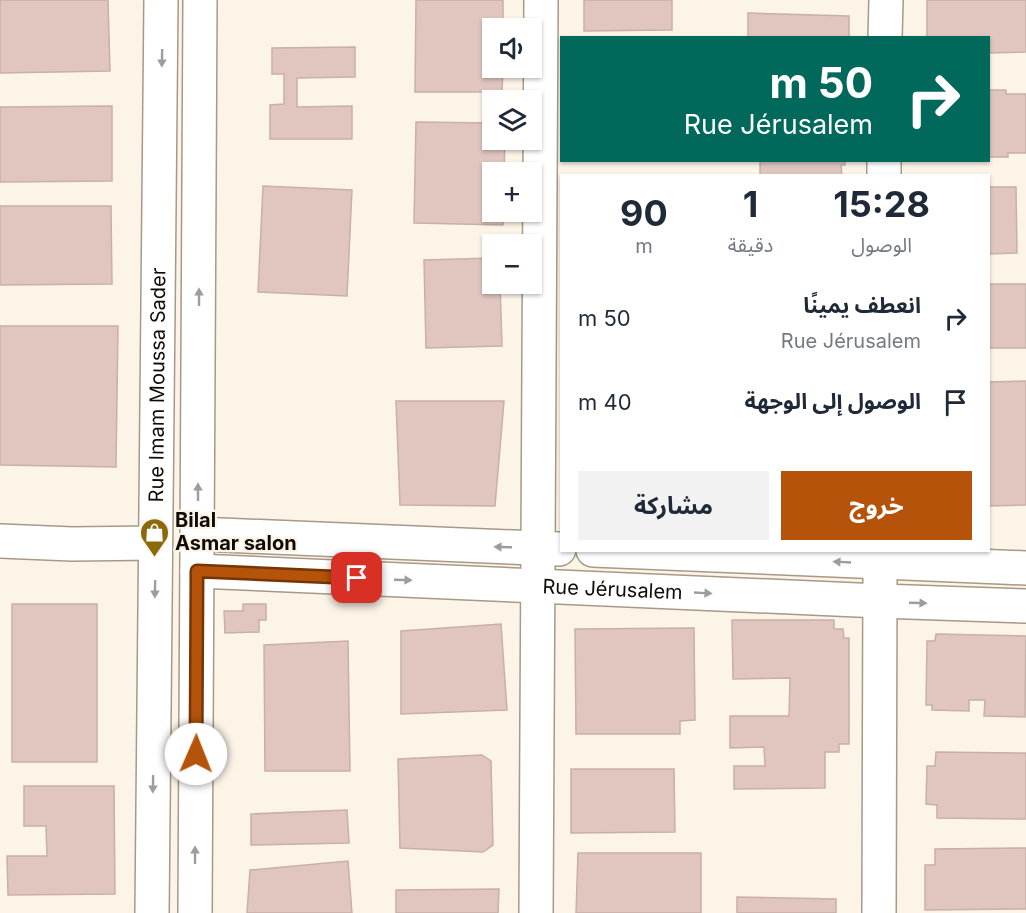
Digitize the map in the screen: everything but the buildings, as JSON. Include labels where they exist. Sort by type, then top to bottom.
[{"type":"street","name":"Rue Imam Moussa Sader","points":[[152,913],[161,0]]},
{"type":"street","name":"Rue Imam Moussa Sader","points":[[195,913],[200,0]]},
{"type":"street","points":[[536,913],[538,585],[550,548],[541,0]]},
{"type":"street","points":[[885,0],[885,36]]},
{"type":"street","name":"Rue Jérusalem","points":[[198,534],[550,548]]},
{"type":"street","points":[[0,541],[72,544],[155,543]]},
{"type":"street","name":"Rue Jérusalem","points":[[675,552],[881,557],[1026,568]]},
{"type":"street","points":[[879,913],[881,557]]},
{"type":"street","name":"Rue Jérusalem","points":[[197,571],[880,602],[1026,606]]},
{"type":"place","name":"Bilal Asmar salon","points":[[154,558]]},
{"type":"route","points":[[196,754],[197,571],[357,578]]}]
